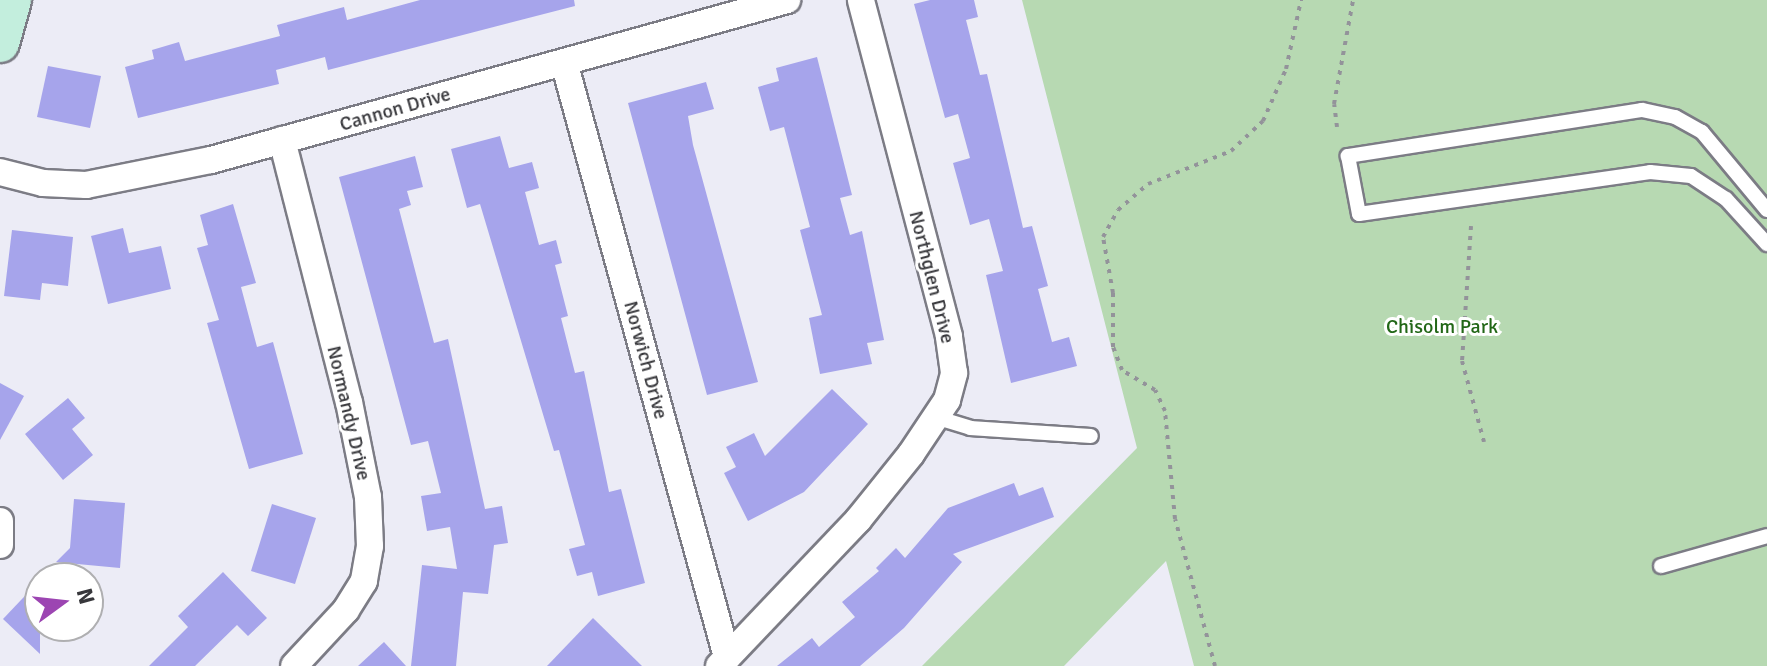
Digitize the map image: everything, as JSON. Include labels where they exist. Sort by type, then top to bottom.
[{"type":"main road","points":[[0,43],[12,0]]},
{"type":"street","name":"Cannon Drive","points":[[0,172],[43,183],[86,185],[282,140],[787,0]]},
{"type":"street","name":"Northglen Drive","points":[[723,662],[858,520],[935,417],[954,373],[949,336],[861,0]]},
{"type":"street","name":"Norwich Drive","points":[[564,62],[723,662]]},
{"type":"street","name":"Normandy Drive","points":[[282,140],[349,402],[368,497],[370,534],[364,581],[346,610],[294,666]]},
{"type":"street","points":[[0,521],[0,545]]},
{"type":"lane","points":[[1767,210],[1702,132],[1675,117],[1642,110],[1348,156],[1359,214],[1650,172],[1691,176],[1726,199],[1767,244]]},
{"type":"lane","points":[[935,417],[970,428],[1091,436]]},
{"type":"lane","points":[[1661,566],[1767,536]]},
{"type":"path","points":[[1215,666],[1175,519],[1165,411],[1155,390],[1122,370],[1113,347],[1113,293],[1103,237],[1118,210],[1148,184],[1231,151],[1263,121],[1286,69],[1301,0]]},
{"type":"path","points":[[1337,127],[1334,104],[1353,0]]},
{"type":"path","points":[[1471,226],[1462,361],[1484,442]]},
{"type":"green space","name":"Chisolm Park","points":[[1022,0],[1767,0],[1767,666],[1194,666],[1166,561],[1064,666],[922,666],[1137,448]]},
{"type":"building","points":[[420,0],[574,0],[575,6],[328,70],[325,57],[276,70],[279,84],[138,118],[125,67],[154,59],[152,50],[179,42],[185,61],[280,36],[277,25],[344,7],[347,20]]},
{"type":"building","points":[[930,0],[974,0],[978,17],[966,20],[980,75],[987,74],[1023,228],[1032,226],[1048,286],[1038,289],[1052,342],[1069,337],[1077,366],[1011,383],[986,275],[1003,271],[989,219],[970,225],[953,163],[970,158],[958,114],[945,118],[914,4]]},
{"type":"building","points":[[817,57],[852,195],[840,198],[850,235],[862,231],[884,340],[867,343],[872,364],[820,374],[809,318],[822,315],[800,230],[810,227],[784,127],[770,131],[758,87],[779,81],[776,68]]},
{"type":"building","points":[[48,66],[101,76],[90,128],[37,117]]},
{"type":"building","points":[[706,82],[714,109],[688,116],[693,145],[758,382],[707,395],[628,103]]},
{"type":"building","points":[[500,136],[509,168],[532,162],[539,188],[525,192],[539,245],[556,240],[562,263],[555,265],[568,316],[561,318],[575,373],[584,371],[609,492],[621,489],[645,583],[598,596],[592,572],[577,576],[569,549],[585,545],[559,450],[554,451],[480,204],[467,208],[451,149]]},
{"type":"building","points":[[415,156],[423,187],[407,191],[411,205],[399,209],[434,343],[448,339],[485,509],[502,506],[508,543],[494,545],[488,594],[463,592],[456,666],[411,666],[422,565],[457,569],[450,527],[427,531],[421,496],[441,493],[428,441],[411,445],[339,177]]},
{"type":"building","points":[[233,204],[256,283],[241,287],[257,347],[273,342],[303,454],[249,469],[207,323],[219,320],[197,248],[208,245],[200,215]]},
{"type":"building","points":[[123,228],[129,253],[161,246],[171,289],[108,304],[91,236]]},
{"type":"building","points":[[12,230],[73,237],[68,286],[42,283],[40,300],[4,296]]},
{"type":"building","points":[[0,383],[24,396],[0,440]]},
{"type":"building","points":[[832,389],[868,424],[804,492],[748,521],[724,473],[736,467],[726,447],[754,433],[765,456]]},
{"type":"building","points":[[68,398],[85,418],[72,429],[93,455],[63,480],[25,434]]},
{"type":"building","points":[[1014,483],[1019,496],[1043,487],[1054,517],[953,554],[962,562],[904,628],[860,666],[777,666],[812,638],[819,647],[855,617],[842,602],[879,571],[876,568],[896,548],[905,558],[948,508]]},
{"type":"building","points":[[74,499],[125,503],[120,568],[104,566],[104,562],[56,562],[70,548]]},
{"type":"building","points":[[272,504],[316,518],[295,584],[251,571]]},
{"type":"building","points":[[223,572],[267,618],[248,636],[237,625],[195,666],[149,666],[188,627],[178,616]]},
{"type":"building","points":[[24,597],[24,639],[3,619]]},
{"type":"building","points":[[593,618],[642,666],[547,666]]},
{"type":"building","points":[[27,642],[40,642],[40,654]]},
{"type":"building","points":[[384,642],[406,666],[358,666]]}]
